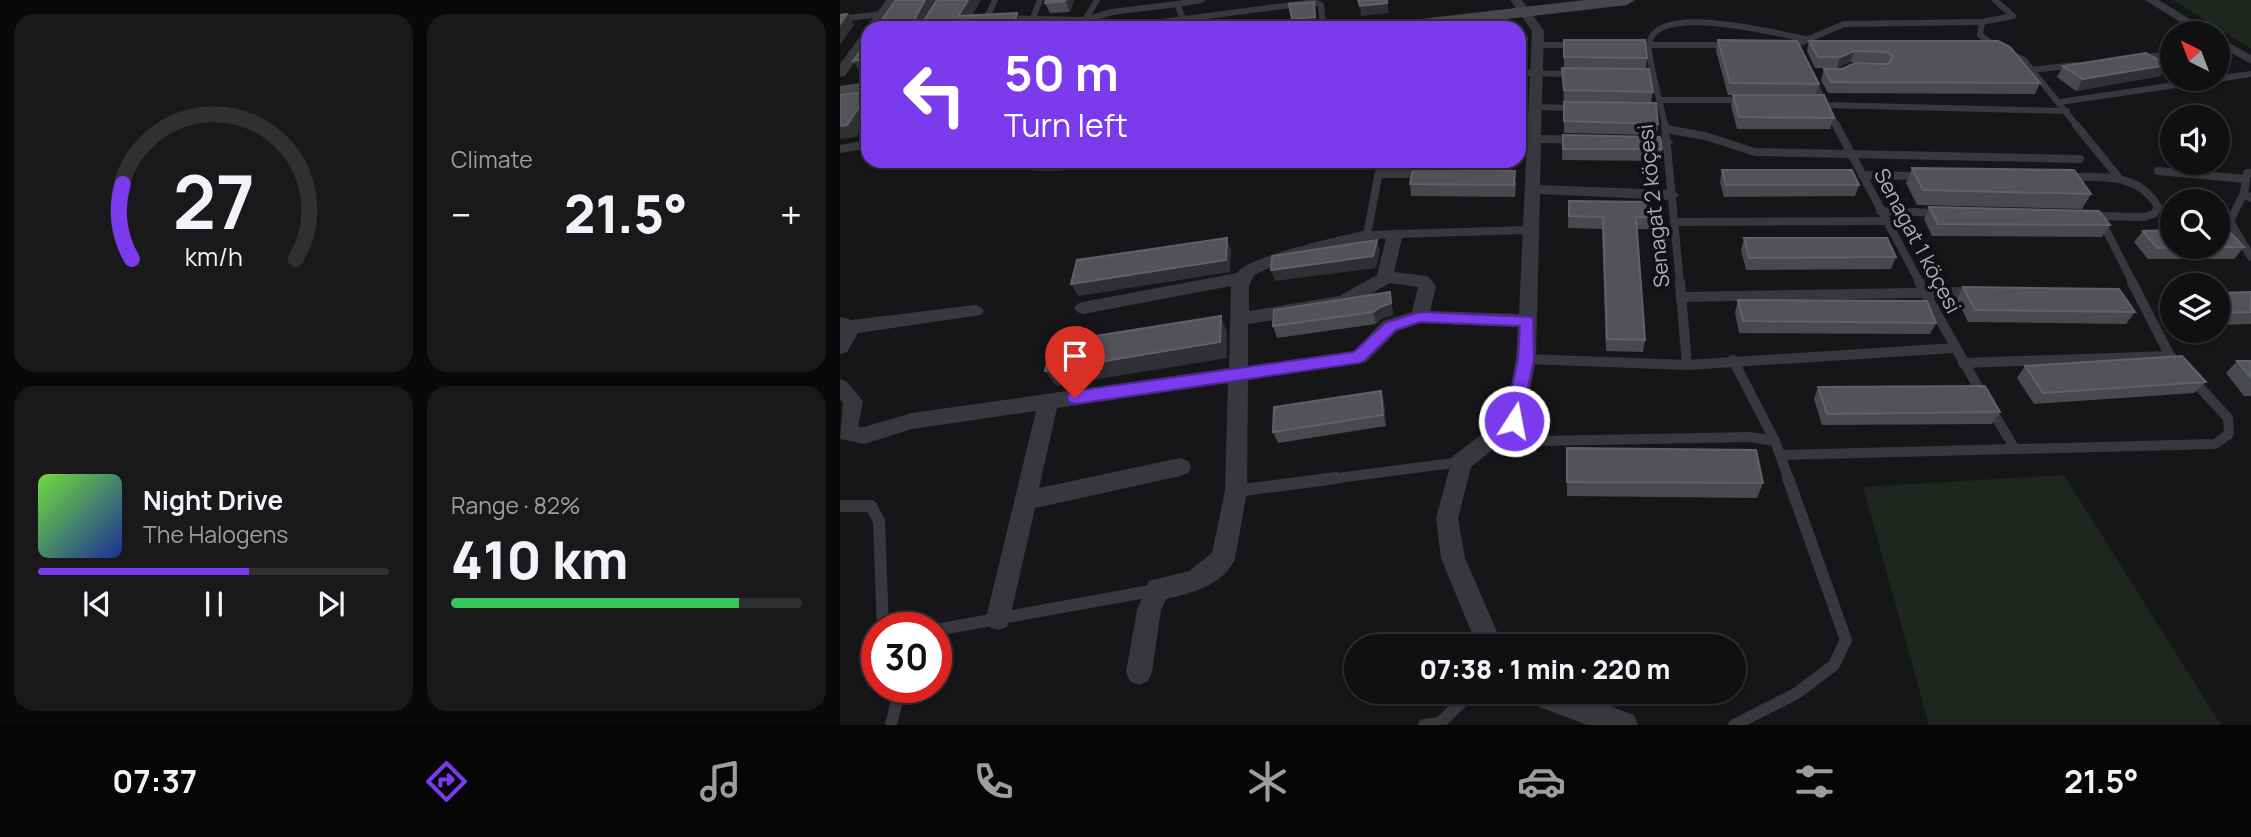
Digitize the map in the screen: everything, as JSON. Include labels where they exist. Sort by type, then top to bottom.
[{"type":"main road","points":[[1429,21],[1521,6],[1627,0]]},
{"type":"main road","points":[[840,92],[861,89]]},
{"type":"street","points":[[877,21],[892,0]]},
{"type":"street","points":[[2151,0],[2186,21]]},
{"type":"street","points":[[1485,634],[1452,558],[1447,518],[1461,463],[1514,421],[1526,359],[1530,230],[1527,180],[1529,142],[1535,107],[1527,73],[1537,45],[1538,31],[1521,6]]},
{"type":"street","points":[[840,73],[861,44]]},
{"type":"street","points":[[2230,52],[2251,61]]},
{"type":"street","points":[[1627,141],[1666,136]]},
{"type":"street","points":[[1529,142],[1600,140]]},
{"type":"street","points":[[1527,180],[1672,195]]},
{"type":"street","points":[[1387,277],[1385,274],[1395,234]]},
{"type":"street","points":[[1139,672],[1149,610],[1158,589],[1195,582],[1223,559],[1236,491],[1240,286],[1247,271],[1267,262],[1367,235]]},
{"type":"street","points":[[1240,319],[1345,301],[1387,277],[1422,280],[1427,286],[1420,317]]},
{"type":"street","points":[[1083,307],[1244,278]]},
{"type":"street","points":[[840,347],[846,326],[975,311]]},
{"type":"street","points":[[840,387],[853,401],[847,433],[855,436],[876,435],[903,423],[1359,357],[1390,326],[1420,317],[1527,321]]},
{"type":"street","points":[[998,618],[1048,402]]},
{"type":"street","points":[[1025,501],[1180,467]]},
{"type":"street","points":[[1566,704],[1625,725]]},
{"type":"lane","points":[[995,0],[988,15],[991,18],[1033,18],[1048,21]]},
{"type":"lane","points":[[1033,18],[1040,0]]},
{"type":"lane","points":[[1085,20],[1097,0]]},
{"type":"lane","points":[[1076,21],[1112,12],[1202,0]]},
{"type":"lane","points":[[1783,45],[1801,42],[1844,24],[1982,22],[2013,16],[1995,0]]},
{"type":"lane","points":[[1169,21],[1314,2],[1321,5],[1322,21]]},
{"type":"lane","points":[[1177,4],[1184,19]]},
{"type":"lane","points":[[840,19],[882,14]]},
{"type":"lane","points":[[1648,45],[1654,30],[1666,22],[1692,17],[1801,42]]},
{"type":"lane","points":[[1982,22],[1980,35],[1989,44],[2024,60],[2119,178]]},
{"type":"lane","points":[[1801,42],[1801,54]]},
{"type":"lane","points":[[1537,45],[1579,45]]},
{"type":"lane","points":[[1635,45],[1742,45]]},
{"type":"lane","name":"Senagat 2 köçesi","points":[[1648,45],[1666,136],[1687,365]]},
{"type":"lane","points":[[2132,59],[2158,56]]},
{"type":"lane","points":[[2031,70],[2082,64]]},
{"type":"lane","points":[[1527,73],[1589,74]]},
{"type":"lane","name":"Senagat 1 köçesi","points":[[1822,75],[1811,74],[1923,291],[2015,449]]},
{"type":"lane","points":[[2230,76],[2251,74]]},
{"type":"lane","points":[[1642,75],[1655,75]]},
{"type":"lane","points":[[2060,102],[2160,86]]},
{"type":"lane","points":[[1660,100],[1755,100]]},
{"type":"lane","points":[[1810,101],[2067,111]]},
{"type":"lane","points":[[1535,107],[1586,108]]},
{"type":"lane","points":[[1649,109],[1662,109]]},
{"type":"lane","points":[[1666,136],[1705,136],[1755,152],[2080,159]]},
{"type":"lane","points":[[840,149],[861,146]]},
{"type":"lane","points":[[1379,168],[1367,235],[1530,230]]},
{"type":"lane","points":[[2158,171],[2248,176],[2248,195],[2230,221],[2251,257]]},
{"type":"lane","points":[[1378,174],[1434,175]]},
{"type":"lane","points":[[1862,175],[1930,176]]},
{"type":"lane","points":[[2051,177],[2119,178],[2147,189],[2158,207],[2154,214],[2143,217],[2085,216]]},
{"type":"lane","points":[[1880,211],[1948,213]]},
{"type":"lane","points":[[1781,455],[2215,444],[2229,434],[2228,418],[2170,356],[2099,216]]},
{"type":"lane","points":[[1674,222],[1885,221]]},
{"type":"lane","points":[[1681,297],[1977,292]]},
{"type":"lane","points":[[2126,294],[2139,295]]},
{"type":"lane","points":[[1526,359],[1687,365],[1955,348]]},
{"type":"lane","points":[[1963,363],[2170,356]]},
{"type":"lane","points":[[1733,360],[1781,455],[1846,640],[1834,665],[1797,692],[1734,725]]},
{"type":"lane","points":[[1514,421],[1540,441],[1750,437],[1775,441]]},
{"type":"lane","points":[[1236,491],[1461,463]]},
{"type":"lane","points":[[840,506],[871,506],[879,521],[882,612]]},
{"type":"lane","points":[[952,627],[1158,589]]},
{"type":"lane","points":[[891,725],[896,703]]},
{"type":"lane","points":[[1424,725],[1440,723],[1460,704]]},
{"type":"shaded area","points":[[2173,0],[2251,0],[2251,49],[2230,36],[2230,21],[2206,21]]},
{"type":"shaded area","points":[[2064,475],[2221,725],[1929,725],[1863,487]]},
{"type":"building","points":[[896,0],[925,0],[915,18],[918,21],[881,21]]},
{"type":"building","points":[[937,0],[968,0],[958,16],[1017,13],[1015,21],[921,21]]},
{"type":"building","points":[[1046,0],[1066,0],[1045,3]]},
{"type":"building","points":[[1358,0],[1387,0],[1387,3],[1360,6]]},
{"type":"building","points":[[1314,2],[1315,17],[1292,19],[1289,4]]},
{"type":"building","points":[[847,14],[840,24],[840,15]]},
{"type":"building","points":[[1564,40],[1645,40],[1647,58],[1564,57]]},
{"type":"building","points":[[1718,40],[1797,41],[1819,84],[1730,83]]},
{"type":"building","points":[[1809,41],[1998,41],[2010,47],[2040,83],[1831,82],[1824,69],[1842,69],[1855,63],[1887,64],[1892,56],[1887,52],[1854,51],[1840,57],[1818,57]]},
{"type":"building","points":[[861,50],[861,60],[853,61]]},
{"type":"building","points":[[2146,53],[2160,61],[2160,66],[2083,79],[2063,66]]},
{"type":"building","points":[[1562,68],[1649,69],[1653,92],[1564,90]]},
{"type":"building","points":[[861,93],[861,104],[847,125],[840,126],[840,95]]},
{"type":"building","points":[[1733,95],[1824,95],[1834,118],[1739,117]]},
{"type":"building","points":[[1564,102],[1656,103],[1658,124],[1564,121]]},
{"type":"building","points":[[1563,135],[1660,137],[1662,149],[1563,149]]},
{"type":"building","points":[[1912,168],[2074,170],[2091,194],[1923,190]]},
{"type":"building","points":[[1413,169],[1515,171],[1514,185],[1410,184]]},
{"type":"building","points":[[1722,170],[1852,170],[1859,185],[1726,185]]},
{"type":"building","points":[[1569,201],[1650,202],[1652,217],[1636,217],[1645,340],[1607,339],[1603,217],[1569,216]]},
{"type":"building","points":[[1929,207],[2099,211],[2110,225],[1938,224]]},
{"type":"building","points":[[2160,230],[2160,248],[2157,248],[2143,231]]},
{"type":"building","points":[[2230,232],[2244,247],[2230,247]]},
{"type":"building","points":[[1227,238],[1226,260],[1071,284],[1077,260]]},
{"type":"building","points":[[1744,238],[1887,238],[1896,257],[1749,258]]},
{"type":"building","points":[[1377,240],[1373,256],[1271,270],[1272,256]]},
{"type":"building","points":[[1963,287],[2119,289],[2135,312],[1975,310]]},
{"type":"building","points":[[1390,292],[1391,303],[1373,312],[1273,326],[1274,310]]},
{"type":"building","points":[[2251,292],[2251,312],[2230,313],[2230,293]]},
{"type":"building","points":[[1738,300],[1927,301],[1936,323],[1743,321]]},
{"type":"building","points":[[1221,316],[1220,342],[1045,371],[1052,343]]},
{"type":"building","points":[[2182,356],[2206,382],[2043,393],[2025,366]]},
{"type":"building","points":[[2237,361],[2251,361],[2251,378]]},
{"type":"building","points":[[1985,386],[2000,412],[1827,414],[1818,387]]},
{"type":"building","points":[[1381,391],[1383,415],[1273,432],[1274,407]]},
{"type":"building","points":[[1567,448],[1756,450],[1763,483],[1567,482]]},
{"type":"route","points":[[1075,398],[1359,357],[1374,345],[1390,326],[1420,317],[1527,321],[1526,359],[1514,421]]}]
